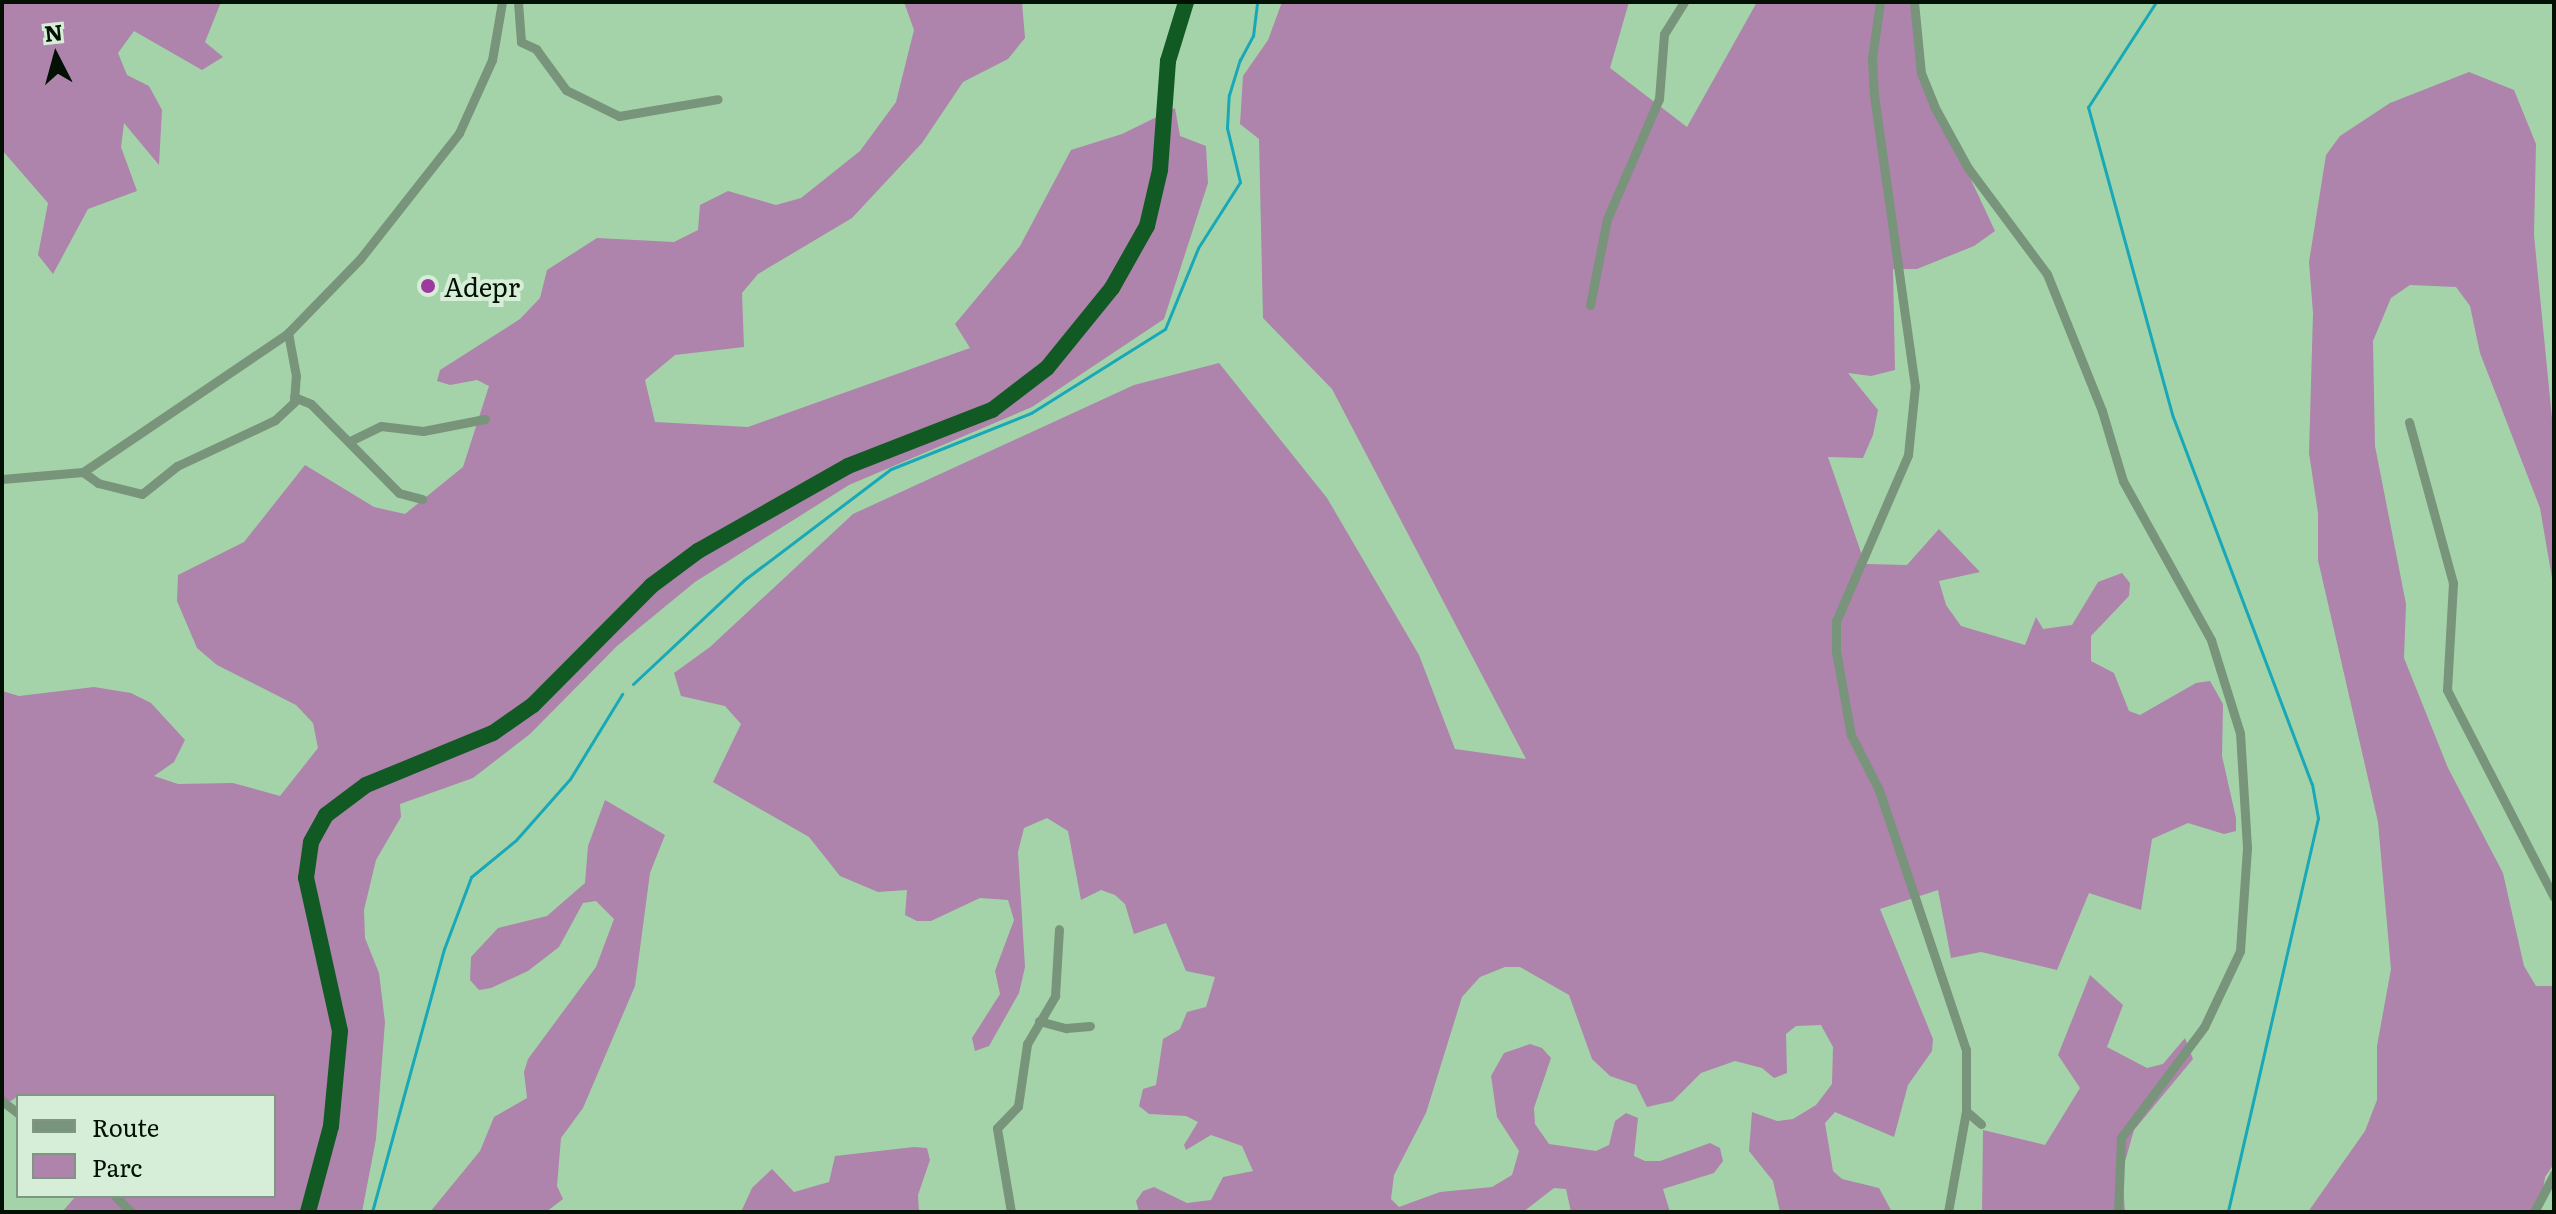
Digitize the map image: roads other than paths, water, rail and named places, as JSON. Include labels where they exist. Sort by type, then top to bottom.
[{"type":"highway","points":[[308,1212],[331,1126],[340,1045],[331,978],[309,907],[306,878],[311,842],[326,815],[366,785],[493,733],[533,705],[651,586],[698,551],[848,466],[992,410],[1047,368],[1112,288],[1147,226],[1160,170],[1168,61],[1186,2]]},
{"type":"street","points":[[2,479],[83,472],[288,333],[360,259],[459,133],[492,60],[502,2]]},
{"type":"street","points":[[518,2],[521,42],[536,49],[566,90],[619,116],[718,99]]},
{"type":"street","points":[[1590,305],[1607,219],[1659,99],[1664,34],[1684,2]]},
{"type":"street","points":[[1880,2],[1872,58],[1874,95],[1915,386],[1908,455],[1836,621],[1838,673],[1851,735],[1879,790],[1963,1040],[1966,1111],[1948,1212]]},
{"type":"street","points":[[1914,2],[1921,73],[1934,106],[1968,168],[2047,274],[2102,411],[2123,481],[2211,640],[2240,733],[2247,848],[2240,951],[2204,1027],[2121,1138],[2118,1212]]},
{"type":"street","points":[[83,472],[98,483],[142,494],[177,466],[275,420],[294,397],[296,376],[288,333]]},
{"type":"street","points":[[294,397],[311,404],[399,493],[422,499]]},
{"type":"street","points":[[350,441],[381,426],[423,431],[485,419]]},
{"type":"street","points":[[2409,422],[2453,583],[2447,690],[2554,897]]},
{"type":"street","points":[[1011,1212],[997,1128],[1018,1106],[1023,1055],[1059,982],[1059,929]]},
{"type":"street","points":[[1039,1021],[1066,1028],[1090,1026]]},
{"type":"street","points":[[1966,1111],[1981,1124]]},
{"type":"street","points":[[2534,1212],[2554,1174]]},
{"type":"waterway","points":[[633,684],[744,580],[891,469],[1031,413],[1165,329],[1198,248],[1240,182],[1227,128],[1229,95],[1240,60],[1253,36],[1257,2]]},
{"type":"waterway","points":[[2156,2],[2088,107],[2173,417],[2312,784],[2318,818],[2228,1212]]},
{"type":"waterway","points":[[372,1212],[444,949],[471,877],[516,840],[570,779],[622,694]]},
{"type":"place","name":"Adepr","points":[[428,286]]}]
